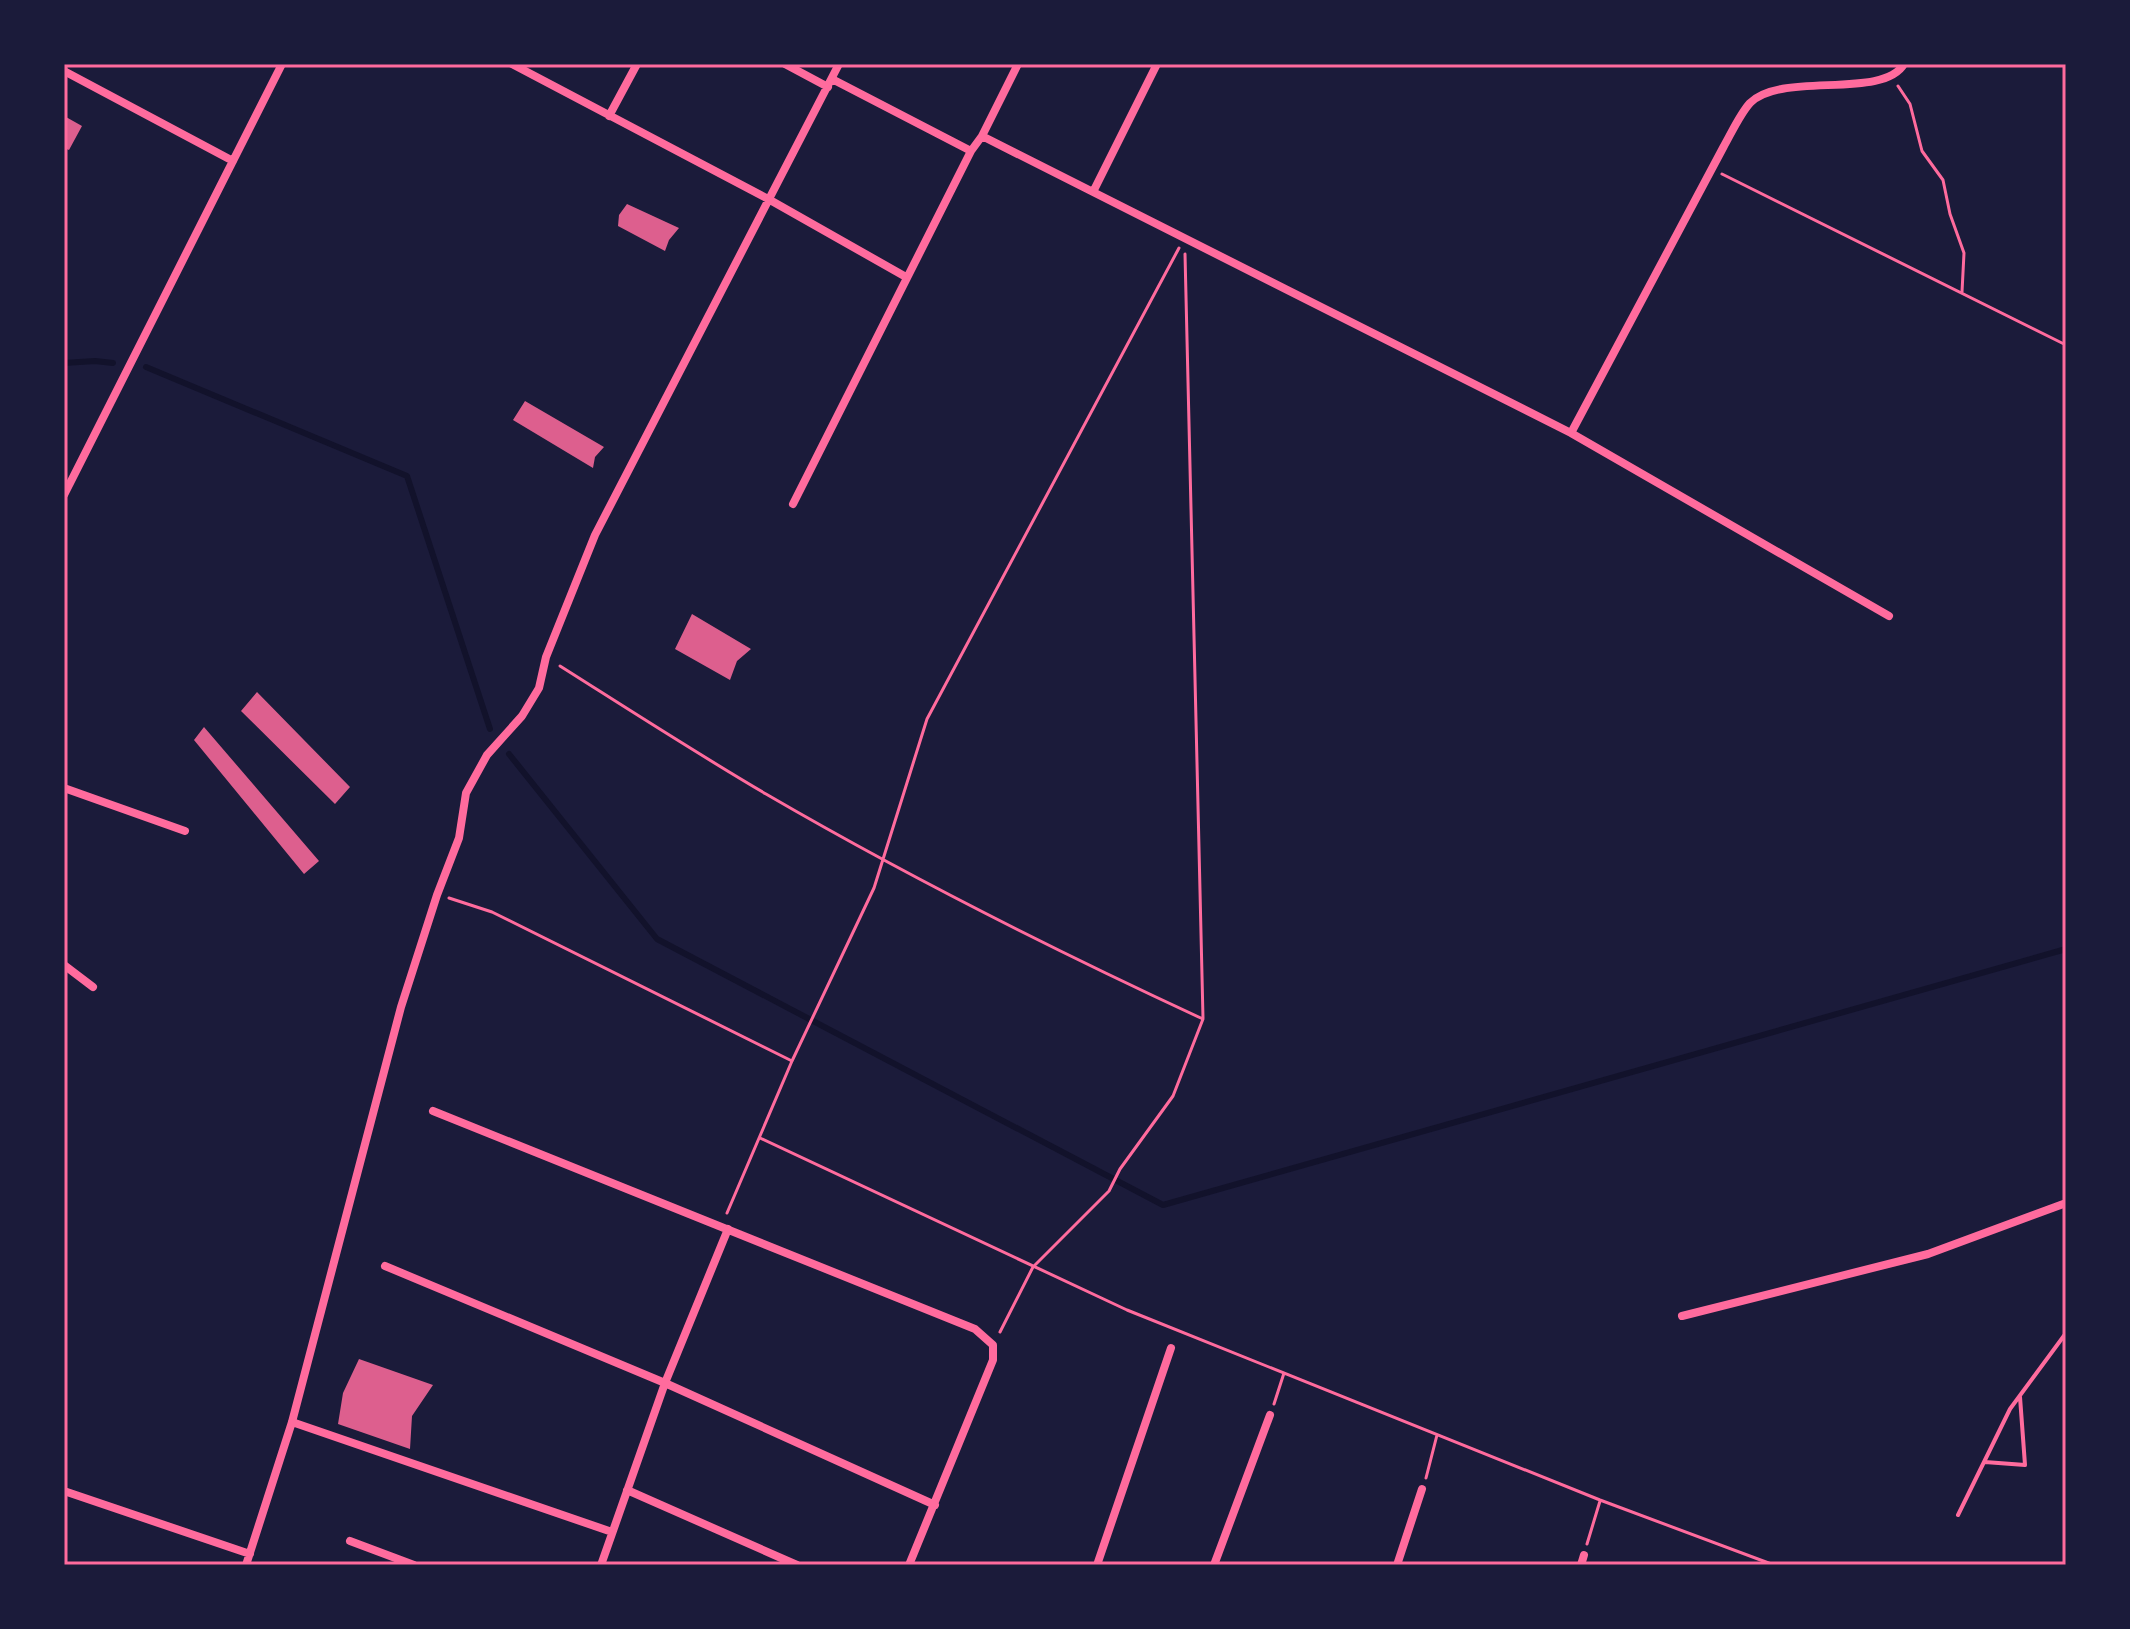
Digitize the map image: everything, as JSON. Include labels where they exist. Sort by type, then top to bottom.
[{"type":"street","points":[[64,495],[282,64]]},
{"type":"street","points":[[512,64],[770,200],[906,277]]},
{"type":"street","points":[[609,116],[637,64]]},
{"type":"street","points":[[785,64],[971,151]]},
{"type":"street","points":[[246,1565],[292,1422],[401,1007],[459,838],[466,793],[487,755],[522,716],[539,688],[546,657],[595,535],[839,64]]},
{"type":"street","points":[[793,504],[906,277],[1018,64]]},
{"type":"street","points":[[1093,192],[1157,64]]},
{"type":"street","points":[[1571,433],[1712,169],[1752,101],[1783,88],[1869,82],[1892,76],[1904,64]]},
{"type":"street","points":[[64,71],[233,161]]},
{"type":"street","points":[[982,136],[1571,433],[1889,616]]},
{"type":"street","points":[[64,788],[185,831]]},
{"type":"street","points":[[64,965],[93,987]]},
{"type":"street","points":[[433,1111],[975,1329],[993,1345],[993,1360],[909,1565]]},
{"type":"street","points":[[1682,1316],[1928,1254],[2066,1203]]},
{"type":"street","points":[[601,1565],[665,1383],[725,1227]]},
{"type":"street","points":[[385,1266],[665,1383],[935,1505]]},
{"type":"street","points":[[1097,1565],[1171,1348]]},
{"type":"street","points":[[1214,1565],[1270,1415]]},
{"type":"street","points":[[292,1422],[612,1532]]},
{"type":"street","points":[[1397,1565],[1422,1489]]},
{"type":"street","points":[[627,1490],[797,1565]]},
{"type":"street","points":[[64,1491],[250,1554]]},
{"type":"street","points":[[350,1541],[414,1565]]},
{"type":"street","points":[[1581,1565],[1584,1555]]},
{"type":"lane","points":[[1958,1515],[2010,1409],[2066,1333]]},
{"type":"lane","points":[[1984,1462],[2025,1465],[2020,1395]]},
{"type":"path","points":[[1892,76],[1910,104],[1922,151],[1943,180],[1950,214],[1964,253],[1962,293]]},
{"type":"path","points":[[1712,169],[2066,345]]},
{"type":"path","points":[[725,1227],[792,1061],[874,888],[927,719],[1185,238]]},
{"type":"path","points":[[993,1345],[1033,1267],[1109,1191],[1120,1169],[1173,1096],[1203,1019],[1185,238]]},
{"type":"path","points":[[546,657],[765,793],[883,859],[1102,972],[1203,1019]]},
{"type":"path","points":[[437,895],[492,912],[792,1061]]},
{"type":"path","points":[[760,1138],[1127,1310],[1600,1500],[1774,1565]]},
{"type":"path","points":[[1270,1415],[1284,1372]]},
{"type":"path","points":[[1422,1489],[1437,1435]]},
{"type":"path","points":[[1584,1555],[1600,1500]]},
{"type":"building","points":[[66,117],[82,126],[69,150],[64,148]]},
{"type":"building","points":[[627,204],[679,228],[665,251],[618,226],[619,215]]},
{"type":"building","points":[[525,401],[604,447],[595,457],[593,468],[513,420]]},
{"type":"building","points":[[692,614],[751,649],[737,661],[730,680],[675,649]]},
{"type":"building","points":[[257,692],[350,787],[335,804],[241,711]]},
{"type":"building","points":[[204,727],[319,861],[304,874],[194,740]]},
{"type":"building","points":[[359,1359],[433,1385],[412,1416],[410,1449],[338,1424],[343,1393]]},
{"type":"waterway","points":[[64,363],[113,363]]},
{"type":"waterway","points":[[146,367],[407,476],[490,729]]},
{"type":"waterway","points":[[509,754],[657,939],[1163,1205],[2066,949]]}]
